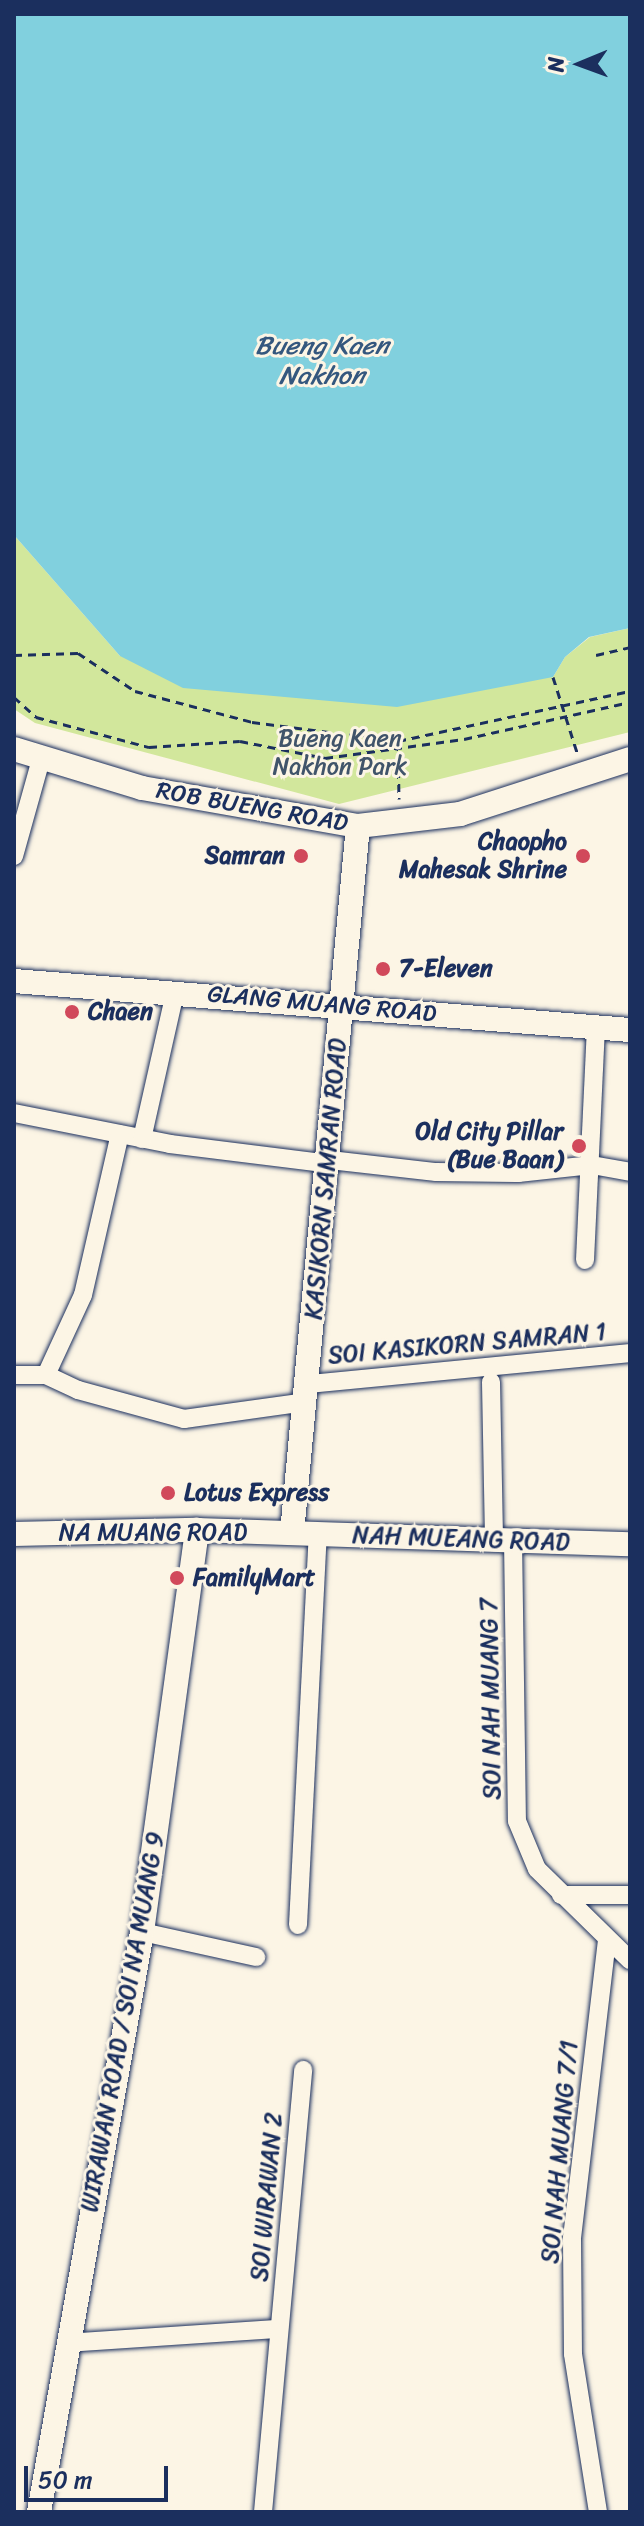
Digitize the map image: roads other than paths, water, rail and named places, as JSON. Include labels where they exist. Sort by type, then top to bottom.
[{"type":"street","name":"ROB BUENG ROAD","points":[[14,749],[142,788],[358,826],[460,814],[630,759]]},
{"type":"street","points":[[14,856],[41,759]]},
{"type":"street","name":"KASIKORN SAMRAN ROAD","points":[[292,1533],[330,1162],[340,1004],[358,826]]},
{"type":"street","name":"GLANG MUANG ROAD","points":[[14,981],[340,1004],[630,1030]]},
{"type":"street","points":[[142,1139],[175,993]]},
{"type":"street","points":[[585,1260],[592,1165],[596,1028]]},
{"type":"street","points":[[14,1113],[142,1139],[330,1162],[436,1172],[518,1173],[592,1165],[630,1172]]},
{"type":"street","points":[[14,1375],[46,1375],[83,1295],[120,1134]]},
{"type":"street","name":"SOI KASIKORN SAMRAN 1","points":[[46,1375],[78,1390],[184,1419],[308,1393],[630,1353]]},
{"type":"street","name":"SOI NAH MUANG 7","points":[[491,1382],[503,1539],[517,1821],[537,1869],[630,1960]]},
{"type":"street","name":"NA MUANG ROAD","points":[[14,1534],[197,1530],[292,1533]]},
{"type":"street","name":"WIRAWAN ROAD / SOI NA MUANG 9","points":[[39,2512],[142,1932],[197,1530]]},
{"type":"street","name":"NAH MUEANG ROAD","points":[[292,1533],[630,1544]]},
{"type":"street","points":[[298,1925],[318,1535]]},
{"type":"street","points":[[561,1895],[630,1895]]},
{"type":"street","points":[[142,1932],[256,1957]]},
{"type":"street","name":"SOI NAH MUANG 7/1","points":[[598,2512],[573,2354],[572,2238],[607,1940]]},
{"type":"street","name":"SOI WIRAWAN 2","points":[[263,2512],[303,2070]]},
{"type":"street","points":[[67,2343],[279,2329]]},
{"type":"water","name":"Bueng Kaen Nakhon","points":[[14,14],[630,14],[630,628],[589,637],[565,657],[553,677],[397,707],[183,688],[120,656],[14,535]]},
{"type":"place","name":"Samran","points":[[301,856]]},
{"type":"place","name":"Chaopho Mahesak Shrine","points":[[583,856]]},
{"type":"place","name":"7-Eleven","points":[[383,969]]},
{"type":"place","name":"Chaen","points":[[72,1012]]},
{"type":"place","name":"Old City Pillar (Bue Baan)","points":[[579,1146]]},
{"type":"place","name":"Lotus Express","points":[[168,1493]]},
{"type":"place","name":"FamilyMart","points":[[177,1578]]},
{"type":"park label","name":"Bueng Kaen Nakhon Park","points":[[340,753]]}]
